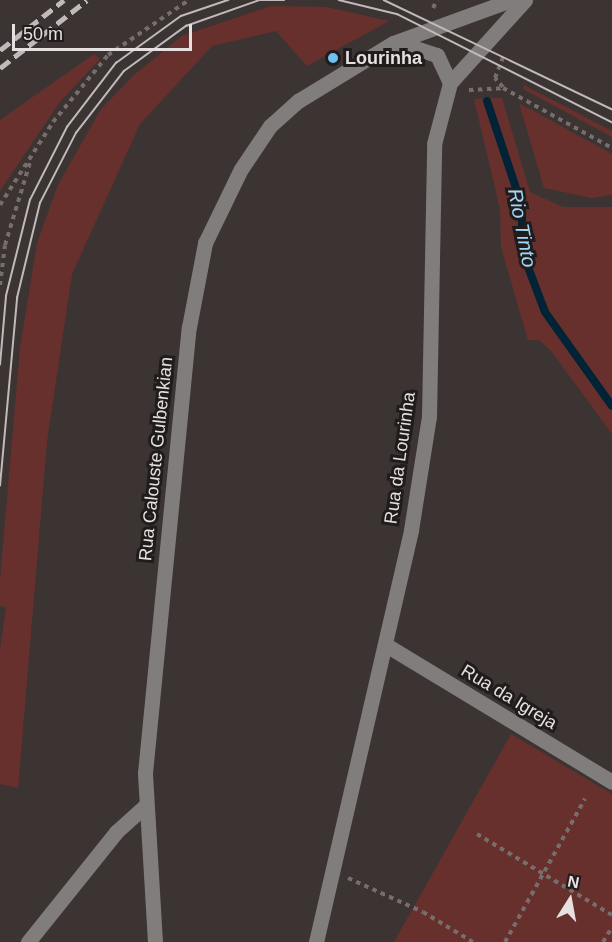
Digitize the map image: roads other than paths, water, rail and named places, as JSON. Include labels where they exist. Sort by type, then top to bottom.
[{"type":"street","name":"Rua Calouste Gulbenkian","points":[[155,942],[146,805],[150,704],[189,327],[205,243],[221,204],[270,126],[298,101],[376,52],[511,0]]},
{"type":"street","name":"Rua da Lourinha","points":[[316,942],[386,645],[429,416],[434,144],[450,83],[525,0]]},
{"type":"street","name":"Rua Calouste Gulbenkian","points":[[376,52],[415,48],[437,56],[450,83]]},
{"type":"street","name":"Rua da Igreja","points":[[386,645],[612,782]]},
{"type":"street","points":[[28,942],[116,832],[146,805]]},
{"type":"waterway","name":"Rio Tinto","points":[[487,101],[522,206],[522,251],[545,312],[612,406]]},
{"type":"tram line","points":[[0,365],[6,296],[30,200],[67,127],[116,63],[181,16],[228,0]]},
{"type":"tram line","points":[[0,486],[17,298],[40,203],[76,133],[124,71],[186,26],[260,0],[284,0]]},
{"type":"tram line","points":[[339,0],[397,14],[612,122]]},
{"type":"tram line","points":[[384,0],[612,109]]},
{"type":"railway","points":[[0,50],[64,0]]},
{"type":"railway","points":[[0,68],[87,0]]},
{"type":"place","name":"Lourinha","points":[[333,58]]}]
